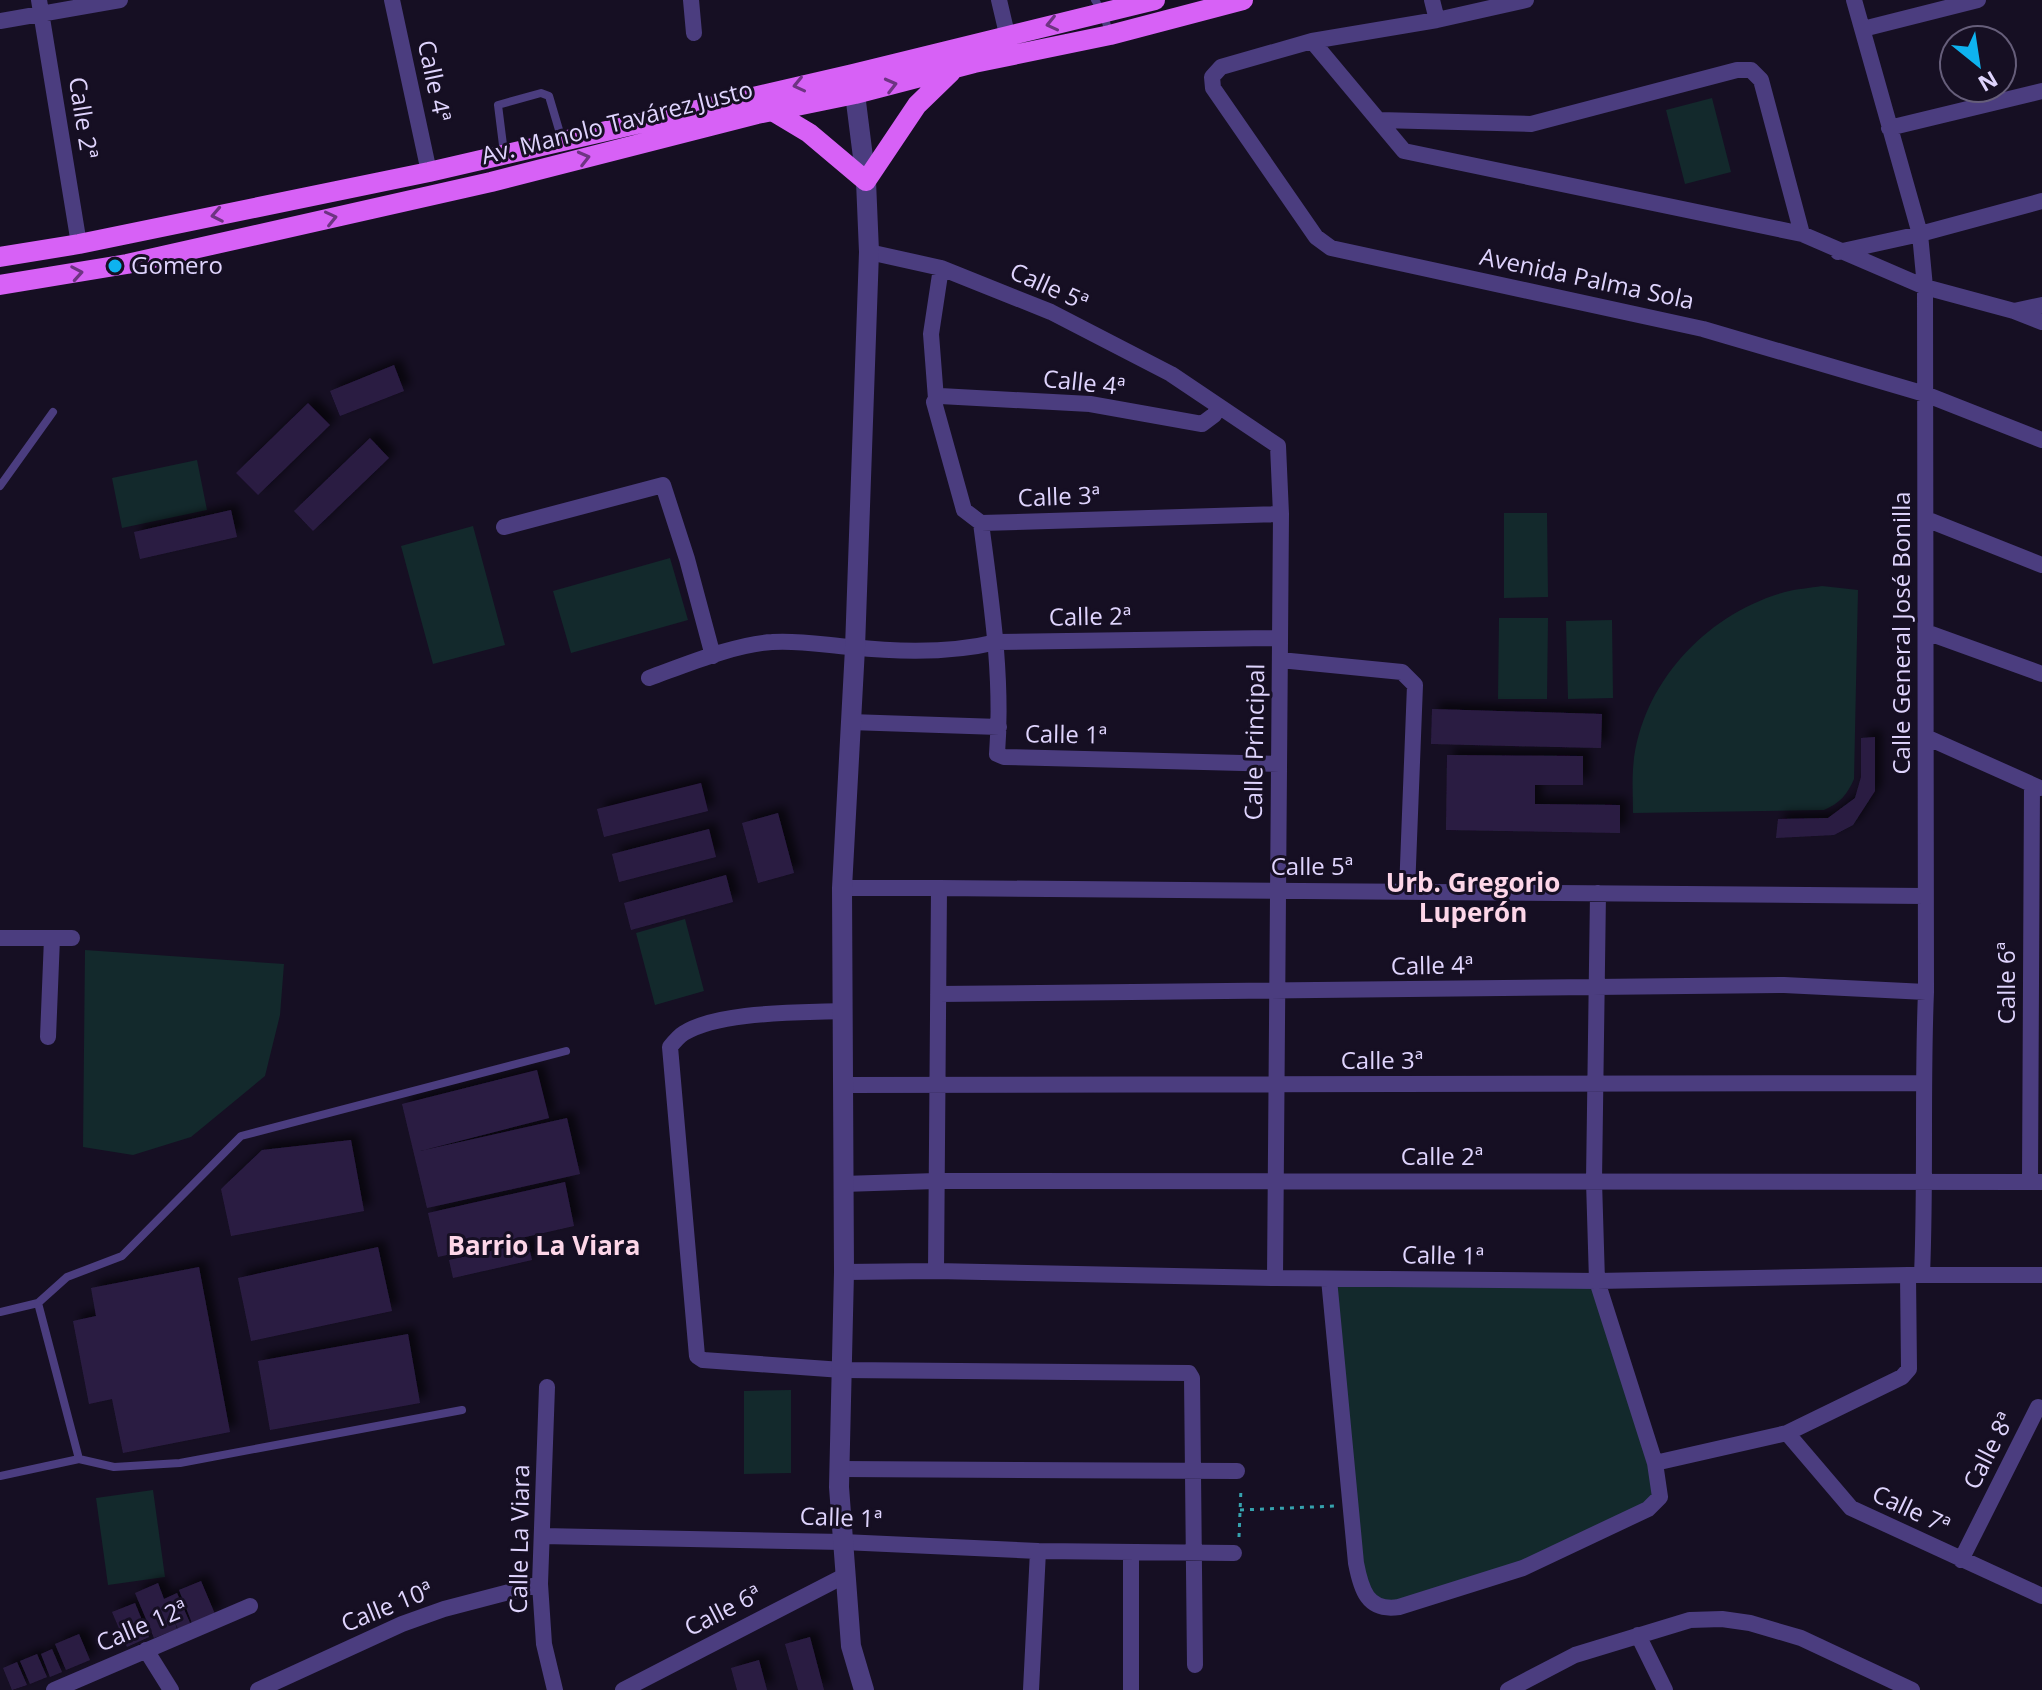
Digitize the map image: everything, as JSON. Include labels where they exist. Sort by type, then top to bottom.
[{"type":"main road","name":"Av. Manolo Tavárez Justo","points":[[0,285],[127,264],[491,182],[774,112],[1099,4],[1155,0]]},
{"type":"main road","name":"Av. Manolo Tavárez Justo","points":[[0,257],[79,244],[429,172],[562,140],[854,84],[954,70],[974,63],[1110,35],[1243,0]]},
{"type":"main road","points":[[774,112],[809,133],[866,181],[917,105],[954,70]]},
{"type":"street","points":[[0,21],[40,7],[120,0]]},
{"type":"street","name":"Calle 4ª","points":[[392,0],[429,172]]},
{"type":"street","points":[[691,0],[694,33]]},
{"type":"street","points":[[999,0],[1007,34]]},
{"type":"street","points":[[1432,0],[1437,20]]},
{"type":"street","points":[[1312,41],[1437,20],[1526,0]]},
{"type":"street","name":"Calle General José Bonilla","points":[[1787,1433],[1902,1377],[1909,1369],[1915,1275],[1926,1182],[1923,1083],[1926,992],[1925,287],[1920,234],[1854,0]]},
{"type":"street","points":[[1863,29],[1978,0]]},
{"type":"street","name":"Calle 2ª","points":[[40,7],[79,244]]},
{"type":"street","points":[[1312,41],[1404,151],[1802,234],[1925,287],[2014,311],[2042,322]]},
{"type":"street","name":"Avenida Palma Sola","points":[[1312,41],[1221,67],[1212,77],[1213,88],[1316,237],[1331,248],[1703,329],[1925,394],[2042,440]]},
{"type":"street","points":[[1379,120],[1531,124],[1737,70],[1751,70],[1761,80],[1802,234]]},
{"type":"street","points":[[854,84],[866,181],[869,252],[855,648],[842,888],[844,1272],[840,1469],[851,1646],[864,1690]]},
{"type":"street","points":[[1889,128],[2042,91]]},
{"type":"street","points":[[1838,252],[1920,234],[2042,201]]},
{"type":"street","name":"Calle 5ª","points":[[869,252],[941,268],[1051,312],[1171,374],[1278,446]]},
{"type":"street","points":[[850,722],[999,727],[997,642],[981,523],[964,510],[934,402],[931,334],[941,268]]},
{"type":"street","points":[[2014,311],[2042,305]]},
{"type":"street","name":"Calle 4ª","points":[[936,399],[940,396],[1090,404],[1202,424],[1219,407]]},
{"type":"street","name":"Calle Principal","points":[[1275,1278],[1281,514],[1278,446]]},
{"type":"street","points":[[504,527],[663,485],[713,656]]},
{"type":"street","name":"Calle 3ª","points":[[981,523],[1281,514]]},
{"type":"street","points":[[1926,519],[2042,565]]},
{"type":"street","points":[[1926,632],[2042,674]]},
{"type":"street","name":"Calle 2ª","points":[[649,678],[770,641],[855,648],[965,650],[997,642],[1280,638]]},
{"type":"street","points":[[1280,660],[1402,672],[1415,685],[1407,891]]},
{"type":"street","name":"Calle 1ª","points":[[999,727],[997,754],[1004,757],[1279,764]]},
{"type":"street","points":[[1926,737],[2037,787]]},
{"type":"street","name":"Calle 6ª","points":[[2036,1182],[2037,787]]},
{"type":"street","name":"Calle 5ª","points":[[842,888],[1925,896]]},
{"type":"street","points":[[936,1271],[939,888]]},
{"type":"street","points":[[1329,1279],[1360,1584],[1376,1605],[1391,1608],[1523,1568],[1648,1509],[1660,1497],[1655,1463],[1597,1281],[1594,1181],[1598,893]]},
{"type":"street","points":[[0,938],[72,938]]},
{"type":"street","points":[[48,1037],[52,938]]},
{"type":"street","name":"Calle 4ª","points":[[938,994],[1784,985],[1926,992]]},
{"type":"street","points":[[841,1011],[762,1015],[708,1024],[682,1034],[670,1047],[697,1356],[703,1360],[842,1370],[1189,1373],[1192,1378],[1195,1665]]},
{"type":"street","name":"Calle 3ª","points":[[842,1085],[1923,1083]]},
{"type":"street","name":"Calle 2ª","points":[[843,1184],[936,1181],[2036,1182]]},
{"type":"street","name":"Calle 1ª","points":[[844,1272],[1597,1281],[2042,1275]]},
{"type":"street","name":"Calle La Viara","points":[[547,1387],[540,1584],[544,1644],[555,1690]]},
{"type":"street","name":"Calle 8ª","points":[[1961,1560],[2038,1407]]},
{"type":"street","points":[[1655,1463],[1787,1433]]},
{"type":"street","name":"Calle 7ª","points":[[1787,1433],[1851,1508],[2042,1596]]},
{"type":"street","points":[[840,1469],[1237,1471]]},
{"type":"street","name":"Calle 1ª","points":[[542,1536],[843,1542],[1038,1551],[1234,1553]]},
{"type":"street","points":[[1031,1690],[1038,1551]]},
{"type":"street","points":[[1131,1553],[1131,1690]]},
{"type":"street","name":"Calle 6ª","points":[[623,1690],[846,1575]]},
{"type":"street","name":"Calle 10ª","points":[[258,1690],[402,1624],[444,1609],[540,1584]]},
{"type":"street","name":"Calle 12ª","points":[[54,1690],[250,1606]]},
{"type":"street","points":[[1508,1690],[1575,1655],[1690,1620],[1722,1619],[1750,1623],[1801,1638],[1912,1690]]},
{"type":"street","points":[[1638,1635],[1665,1690]]},
{"type":"street","points":[[146,1650],[171,1690]]},
{"type":"lane","points":[[1099,4],[1110,35]]},
{"type":"lane","points":[[504,154],[498,105],[514,99],[546,93],[562,140]]},
{"type":"lane","points":[[0,486],[53,412]]},
{"type":"lane","points":[[0,1312],[38,1303],[67,1277],[122,1256],[241,1136],[566,1051]]},
{"type":"lane","points":[[38,1303],[79,1459]]},
{"type":"lane","points":[[0,1476],[79,1459],[114,1467],[180,1463],[462,1410]]},
{"type":"path","points":[[1234,1553],[1239,1548],[1241,1477],[1237,1471]]},
{"type":"path","points":[[1240,1510],[1350,1506]]},
{"type":"green space","points":[[1712,98],[1731,172],[1685,184],[1666,110]]},
{"type":"green space","points":[[197,460],[207,510],[122,528],[112,478]]},
{"type":"green space","points":[[1504,513],[1547,513],[1548,597],[1504,598]]},
{"type":"green space","points":[[473,526],[505,645],[433,664],[401,546]]},
{"type":"green space","points":[[670,558],[688,620],[571,653],[553,591]]},
{"type":"green space","points":[[1822,586],[1858,590],[1854,779],[1846,794],[1824,810],[1633,813],[1633,769],[1638,738],[1648,709],[1681,658],[1728,617],[1785,592]]},
{"type":"green space","points":[[1499,618],[1548,618],[1547,699],[1498,699]]},
{"type":"green space","points":[[1612,620],[1613,698],[1568,699],[1566,621]]},
{"type":"green space","points":[[685,919],[704,991],[655,1005],[636,933]]},
{"type":"green space","points":[[85,950],[284,964],[280,1015],[265,1076],[191,1137],[133,1155],[83,1147]]},
{"type":"green space","points":[[1329,1279],[1597,1281],[1660,1497],[1616,1525],[1399,1607],[1364,1593]]},
{"type":"green space","points":[[791,1390],[791,1473],[744,1474],[744,1391]]},
{"type":"green space","points":[[153,1490],[165,1577],[108,1585],[96,1498]]},
{"type":"building","points":[[394,365],[404,391],[340,416],[330,391]]},
{"type":"building","points":[[308,403],[330,425],[258,495],[236,473]]},
{"type":"building","points":[[370,438],[389,458],[313,531],[294,511]]},
{"type":"building","points":[[231,510],[237,537],[140,559],[134,532]]},
{"type":"building","points":[[1432,709],[1602,714],[1601,748],[1431,744]]},
{"type":"building","points":[[1875,737],[1875,791],[1853,825],[1834,835],[1776,838],[1778,819],[1828,818],[1855,798],[1861,777],[1861,738]]},
{"type":"building","points":[[1447,755],[1583,756],[1583,785],[1535,785],[1535,804],[1620,805],[1620,833],[1446,830]]},
{"type":"building","points":[[701,783],[708,811],[604,837],[597,809]]},
{"type":"building","points":[[778,813],[794,873],[758,883],[742,823]]},
{"type":"building","points":[[709,829],[716,857],[619,882],[612,854]]},
{"type":"building","points":[[726,875],[733,902],[631,930],[624,903]]},
{"type":"building","points":[[537,1070],[549,1118],[420,1151],[567,1118],[580,1174],[427,1208],[402,1104]]},
{"type":"building","points":[[351,1140],[364,1211],[231,1236],[221,1189],[262,1150]]},
{"type":"building","points":[[565,1182],[574,1226],[438,1257],[428,1213]]},
{"type":"building","points":[[528,1243],[532,1260],[453,1278],[449,1260]]},
{"type":"building","points":[[378,1247],[392,1311],[251,1341],[238,1278]]},
{"type":"building","points":[[199,1267],[230,1432],[123,1453],[112,1399],[89,1404],[73,1321],[96,1316],[91,1288]]},
{"type":"building","points":[[408,1334],[420,1403],[270,1430],[258,1361]]},
{"type":"building","points":[[201,1581],[215,1614],[192,1623],[179,1590]]},
{"type":"building","points":[[158,1583],[164,1599],[177,1593],[190,1623],[178,1629],[174,1620],[177,1629],[154,1638],[135,1593]]},
{"type":"building","points":[[135,1603],[149,1637],[127,1647],[112,1612]]},
{"type":"building","points":[[79,1634],[90,1660],[66,1670],[55,1644]]},
{"type":"building","points":[[810,1637],[824,1690],[798,1690],[785,1644]]},
{"type":"building","points":[[52,1649],[62,1672],[50,1677],[41,1654]]},
{"type":"building","points":[[37,1654],[47,1677],[30,1684],[20,1661]]},
{"type":"building","points":[[759,1660],[767,1690],[737,1690],[731,1668]]},
{"type":"building","points":[[17,1662],[27,1685],[12,1690],[3,1668]]},
{"type":"place","name":"Gomero","points":[[115,266]]},
{"type":"district","name":"Urb. Gregorio Luperón","points":[[1473,898]]},
{"type":"district","name":"Barrio La Viara","points":[[544,1246]]}]
